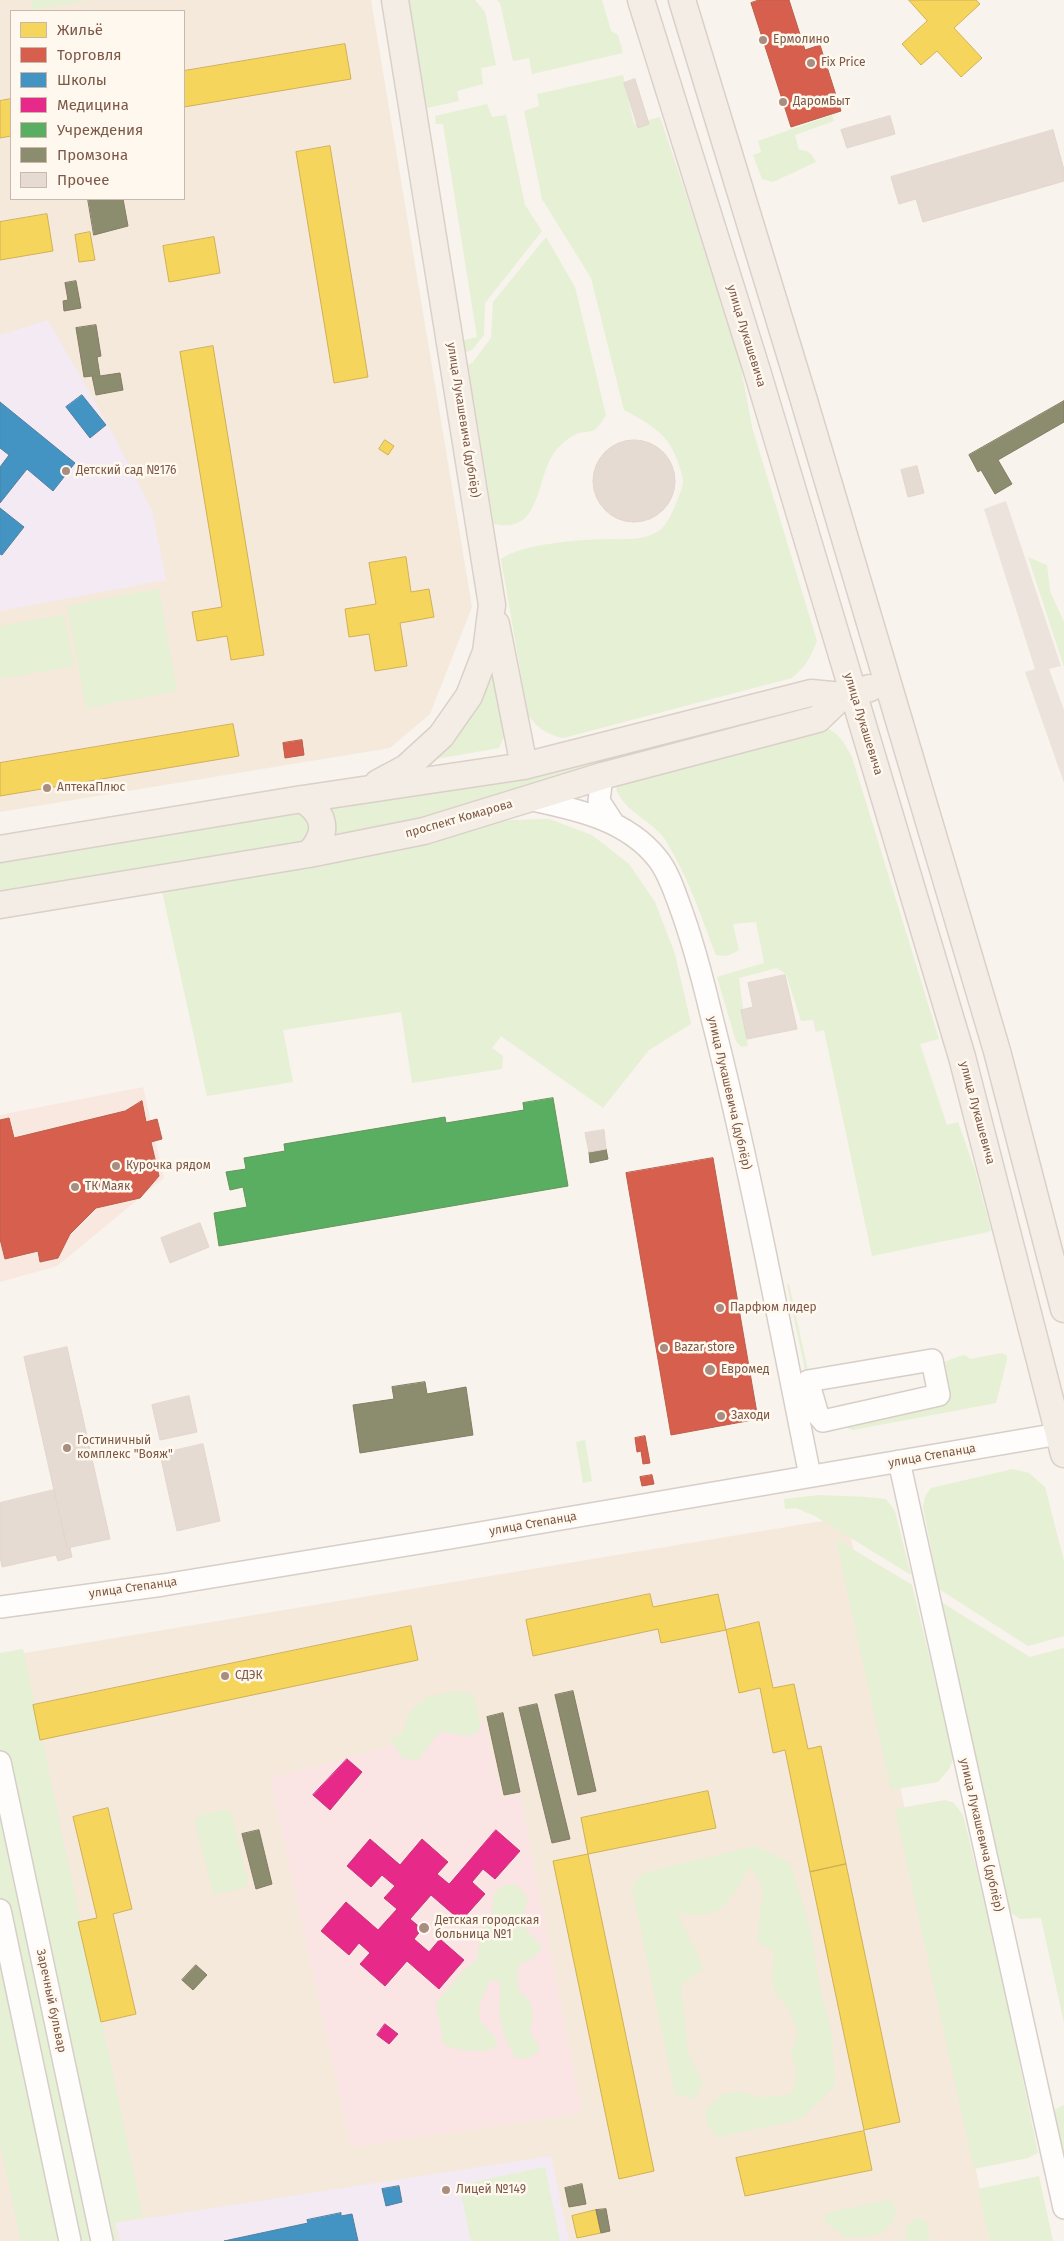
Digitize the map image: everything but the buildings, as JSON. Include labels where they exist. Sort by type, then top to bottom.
[{"type":"main road","name":"улица Лукашевича (дублёр)","points":[[364,790],[406,768],[441,736],[469,696],[486,652],[492,604],[395,0]]},
{"type":"main road","name":"улица Лукашевича","points":[[641,0],[761,384],[848,694],[962,1057],[1063,1441]]},
{"type":"main road","points":[[682,0],[997,1051],[1064,1309]]},
{"type":"main road","points":[[492,604],[524,766]]},
{"type":"main road","name":"проспект Комарова","points":[[0,849],[302,799],[524,766],[811,693],[848,694],[888,683]]},
{"type":"main road","name":"проспект Комарова","points":[[0,905],[310,854],[424,831],[602,776],[818,719],[848,694]]},
{"type":"main road","points":[[302,799],[314,806],[321,818],[322,824],[323,831],[319,844],[310,854]]},
{"type":"street","points":[[602,776],[599,801],[614,824]]},
{"type":"street","name":"улица Лукашевича (дублёр)","points":[[528,799],[582,811],[614,824],[640,840],[658,860],[673,887],[695,950],[726,1070],[810,1476]]},
{"type":"street","points":[[932,1360],[939,1395],[823,1421],[815,1408],[808,1381],[932,1360]]},
{"type":"street","name":"улица Степанца","points":[[0,1607],[172,1583],[899,1461],[1063,1441]]},
{"type":"street","name":"улица Лукашевича (дублёр)","points":[[899,1461],[1064,2208]]},
{"type":"street","name":"Заречный бульвар","points":[[0,1762],[102,2241]]},
{"type":"street","points":[[0,1910],[70,2241]]},
{"type":"shaded area","points":[[0,0],[371,0],[472,607],[430,714],[390,748],[0,812]]},
{"type":"shaded area","name":"Детский сад №176","points":[[48,320],[112,432],[152,510],[166,580],[0,611],[0,335]]},
{"type":"shaded area","points":[[1006,501],[1061,666],[1049,669],[1064,710],[1064,783],[1025,672],[1035,669],[984,509]]},
{"type":"shaded area","name":"ТК Маяк","points":[[143,1087],[164,1178],[57,1266],[0,1282],[0,1115]]},
{"type":"shaded area","points":[[847,1517],[990,2241],[0,2241],[0,1657]]},
{"type":"shaded area","name":"Детская городская больница №1","points":[[484,1722],[502,1798],[520,1795],[582,2113],[351,2147],[270,1778]]},
{"type":"shaded area","name":"Лицей №149","points":[[551,2156],[569,2241],[120,2241],[116,2223]]},
{"type":"green space","points":[[31,0],[90,0],[32,10]]},
{"type":"green space","points":[[408,0],[475,0],[485,12],[496,65],[481,68],[483,84],[457,91],[459,101],[427,108]]},
{"type":"green space","points":[[497,0],[602,0],[611,31],[618,35],[623,53],[532,74],[529,58],[513,61],[500,3]]},
{"type":"green space","points":[[623,75],[634,124],[660,117],[737,346],[752,427],[817,641],[801,670],[792,678],[563,738],[543,730],[528,715],[501,559],[523,549],[552,543],[596,539],[635,539],[654,534],[663,528],[670,517],[681,492],[683,482],[674,451],[668,442],[655,428],[624,410],[591,278],[542,199],[524,111],[539,106],[537,94]]},
{"type":"green space","points":[[487,104],[492,117],[506,115],[525,205],[542,231],[485,303],[484,335],[472,350],[466,352],[464,340],[477,337],[443,124],[436,124],[435,116]]},
{"type":"green space","points":[[832,115],[834,121],[795,135],[799,150],[810,153],[816,162],[773,182],[762,179],[753,155],[761,152],[758,141]]},
{"type":"green space","points":[[546,237],[575,287],[606,415],[594,430],[573,436],[557,449],[544,474],[536,501],[522,521],[510,525],[494,524],[468,365],[473,362],[491,338],[493,302]]},
{"type":"green space","points":[[1028,557],[1047,565],[1050,591],[1064,622],[1064,667]]},
{"type":"green space","points":[[159,589],[177,691],[86,708],[67,606]]},
{"type":"green space","points":[[64,615],[74,666],[0,679],[0,626]]},
{"type":"green space","points":[[492,665],[506,732],[499,748],[419,762]]},
{"type":"green space","points":[[815,701],[817,707],[424,820],[299,845],[0,895],[0,862],[294,813],[413,797],[538,773]]},
{"type":"green space","points":[[818,725],[839,736],[852,757],[939,1039],[920,1044],[947,1125],[958,1122],[975,1170],[991,1230],[988,1232],[872,1256],[824,1030],[816,1032],[813,1020],[801,1021],[786,974],[777,968],[739,978],[748,1046],[741,1047],[736,1041],[717,977],[764,963],[756,922],[733,924],[739,950],[728,955],[716,955],[688,882],[674,854],[654,827],[626,804],[616,789],[619,782]]},
{"type":"green space","points":[[549,819],[592,835],[629,864],[655,902],[675,954],[691,1024],[649,1050],[603,1108],[501,1036],[492,1048],[503,1056],[502,1069],[412,1083],[401,1012],[283,1030],[293,1082],[207,1096],[162,891],[408,845],[508,820]]},
{"type":"green space","points":[[789,1284],[811,1384],[812,1403],[787,1285]]},
{"type":"green space","points":[[1002,1353],[1007,1356],[1007,1360],[996,1403],[853,1430],[835,1424],[939,1395],[933,1365],[965,1355],[970,1359]]},
{"type":"green space","points":[[585,1440],[592,1481],[583,1483],[576,1442]]},
{"type":"green space","points":[[1013,1469],[1029,1473],[1045,1487],[1064,1561],[1064,1636],[1028,1646],[939,1589],[923,1507],[925,1496],[931,1488]]},
{"type":"green space","points":[[820,1495],[886,1499],[895,1511],[911,1575],[815,1516],[796,1508],[785,1509],[784,1499]]},
{"type":"green space","points":[[836,1539],[912,1585],[954,1758],[949,1769],[938,1782],[891,1790]]},
{"type":"green space","points":[[941,1602],[1030,1657],[1064,1648],[1064,2023],[1041,1918],[1020,1919],[1010,1912]]},
{"type":"green space","points":[[23,1649],[143,2217],[114,2223],[117,2241],[21,2241],[0,2143],[0,1653]]},
{"type":"green space","points":[[460,1691],[470,1693],[476,1701],[480,1725],[479,1731],[476,1734],[464,1736],[442,1731],[416,1761],[402,1758],[391,1741],[393,1737],[403,1732],[409,1713],[430,1696]]},
{"type":"green space","points":[[945,1800],[954,1803],[963,1815],[995,1944],[1038,2153],[1028,2158],[974,2169],[895,1809]]},
{"type":"green space","points":[[226,1809],[231,1812],[248,1882],[245,1887],[217,1894],[213,1892],[195,1821],[198,1816]]},
{"type":"green space","points":[[755,1846],[790,1863],[811,1931],[820,1989],[832,2034],[835,2086],[799,2120],[717,2137],[706,2122],[706,2108],[723,2094],[742,2092],[761,2098],[792,2094],[797,2071],[791,2054],[798,2032],[789,2009],[776,1994],[772,1979],[774,1952],[757,1941],[763,1888],[751,1867],[730,1899],[716,1911],[696,1915],[677,1912],[703,1969],[681,1984],[688,2053],[703,2084],[693,2099],[675,2094],[632,1887],[644,1873]]},
{"type":"green space","points":[[513,1884],[521,1890],[527,1899],[523,1918],[525,1928],[542,1946],[534,1957],[521,1963],[517,1971],[519,1991],[525,1995],[531,2004],[533,2014],[530,2032],[540,2049],[527,2058],[516,2058],[505,2036],[500,2018],[500,1988],[498,1980],[489,1982],[481,2001],[479,2016],[498,2043],[491,2050],[478,2051],[453,2048],[442,2043],[436,2003],[462,1972],[477,1960],[481,1931],[492,1914],[494,1893],[503,1886]]},
{"type":"green space","points":[[1064,2105],[1064,2160],[1054,2114],[1056,2109]]},
{"type":"green space","points":[[545,2167],[560,2241],[471,2241],[459,2185]]},
{"type":"green space","points":[[1039,2176],[1053,2241],[990,2241],[978,2189]]},
{"type":"green space","points":[[889,2200],[896,2208],[893,2220],[882,2232],[866,2237],[847,2238],[825,2222],[826,2213]]},
{"type":"green space","points":[[915,2218],[926,2221],[930,2241],[906,2241],[906,2227]]},
{"type":"place","name":"Ермолино","points":[[763,40]]},
{"type":"place","name":"Fix Price","points":[[811,63]]},
{"type":"place","name":"ДаромБыт","points":[[783,102]]},
{"type":"place","name":"Детский сад №176","points":[[66,471]]},
{"type":"place","name":"АптекаПлюс","points":[[47,788]]},
{"type":"place","name":"Курочка рядом","points":[[116,1166]]},
{"type":"place","name":"ТК Маяк","points":[[75,1187]]},
{"type":"place","name":"Парфюм лидер","points":[[720,1308]]},
{"type":"place","name":"Bazar store","points":[[664,1348]]},
{"type":"place","name":"Евромед","points":[[710,1370]]},
{"type":"place","name":"Заходи","points":[[721,1416]]},
{"type":"place","name":"Гостиничный комплекс \"Вояж\"","points":[[67,1448]]},
{"type":"place","name":"СДЭК","points":[[225,1676]]},
{"type":"place","name":"Детская городская больница №1","points":[[424,1928]]},
{"type":"place","name":"Лицей №149","points":[[446,2190]]}]
